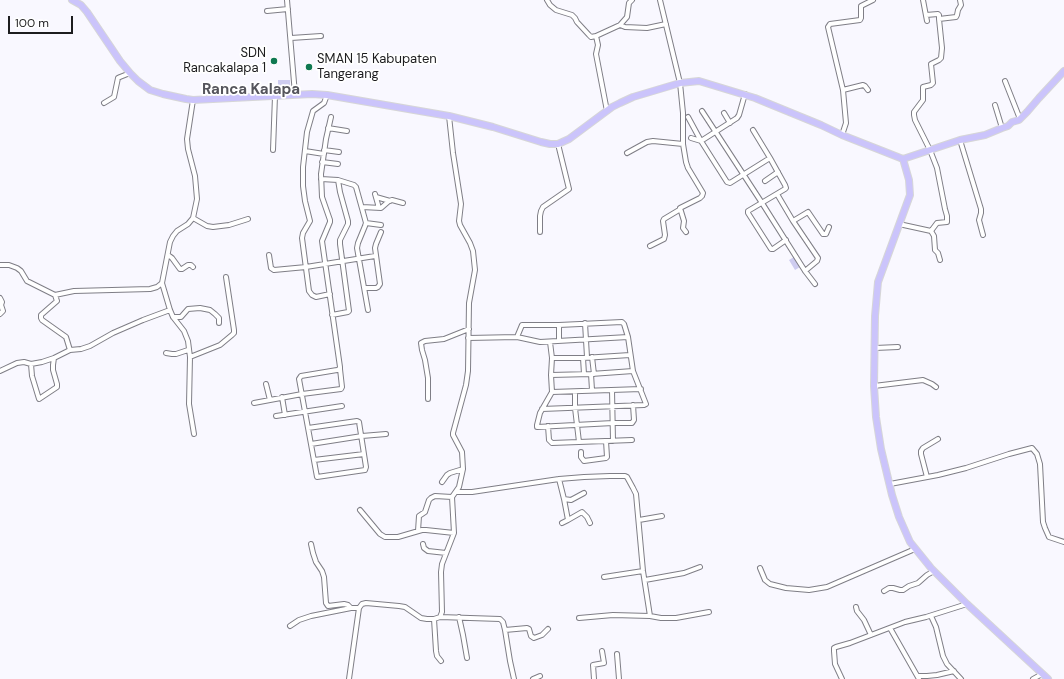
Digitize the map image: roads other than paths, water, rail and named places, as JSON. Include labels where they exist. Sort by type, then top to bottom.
[{"type":"main road","points":[[72,0],[87,12],[138,81],[150,90],[163,94],[193,100],[295,94],[327,95],[450,116],[550,144],[558,144],[569,139],[607,110],[633,97],[680,83],[699,81],[745,94],[903,160],[960,140],[985,134],[1008,126],[1012,122],[1019,120],[1063,74]]},
{"type":"main road","points":[[903,160],[909,180],[910,195],[878,282],[875,316],[874,386],[876,417],[881,449],[898,517],[910,542],[934,571],[967,604],[1048,679]]},
{"type":"street","points":[[287,0],[295,94]]},
{"type":"street","points":[[548,0],[550,5],[556,10],[572,15],[590,36],[596,36],[620,25],[627,17],[629,3],[632,0]]},
{"type":"street","points":[[650,246],[664,238],[664,219],[679,210],[681,206],[700,198],[703,194],[687,165],[682,144],[683,113],[680,83],[660,0]]},
{"type":"street","points":[[842,135],[846,123],[843,90],[828,27],[830,24],[860,20],[861,6],[873,0]]},
{"type":"street","points":[[924,0],[927,21]]},
{"type":"street","points":[[939,19],[956,17],[961,5],[960,0]]},
{"type":"street","points":[[267,11],[288,9]]},
{"type":"street","points":[[926,15],[938,14],[939,16],[942,48],[941,58],[940,60],[931,64],[933,83],[923,87],[923,100],[914,112],[914,117],[937,168],[944,209],[948,221],[937,223],[931,232]]},
{"type":"street","points":[[620,25],[625,27],[647,28],[666,24]]},
{"type":"street","points":[[291,38],[321,36]]},
{"type":"street","points":[[596,36],[598,44],[596,54],[607,110]]},
{"type":"street","points":[[104,103],[114,97],[118,78],[130,72]]},
{"type":"street","points":[[1005,81],[1020,119]]},
{"type":"street","points":[[843,90],[863,85],[868,90]]},
{"type":"street","points":[[701,141],[737,118],[745,94]]},
{"type":"street","points":[[327,95],[324,103],[315,109],[312,114],[308,132],[303,167],[303,186],[310,221],[303,233],[302,238],[310,293],[316,297],[330,294]]},
{"type":"street","points":[[273,150],[274,96]]},
{"type":"street","points":[[193,100],[187,139],[195,176],[197,200],[193,218],[188,224],[177,231],[170,242],[162,283],[173,317],[184,331],[188,341],[190,357],[190,404],[194,434]]},
{"type":"street","points":[[995,105],[1002,128]]},
{"type":"street","points":[[702,111],[744,174],[805,271],[815,284]]},
{"type":"street","points":[[724,113],[730,123]]},
{"type":"street","points":[[440,617],[442,612],[442,564],[454,533],[452,497],[459,487],[462,469],[462,452],[453,435],[453,432],[466,385],[468,371],[469,303],[475,270],[473,251],[458,221],[461,204],[453,153],[450,116]]},
{"type":"street","points":[[254,402],[341,389],[342,387],[322,241],[330,222],[322,197],[321,179],[322,162],[331,117]]},
{"type":"street","points":[[688,117],[701,141],[727,182],[730,183],[770,158]]},
{"type":"street","points":[[328,128],[347,131]]},
{"type":"street","points":[[753,130],[786,188],[748,213],[771,248],[773,249],[786,240]]},
{"type":"street","points":[[691,138],[701,141]]},
{"type":"street","points":[[960,140],[981,210],[979,220],[983,235]]},
{"type":"street","points":[[627,153],[647,142],[653,141],[682,144]]},
{"type":"street","points":[[540,232],[541,211],[544,207],[569,189],[558,144]]},
{"type":"street","points":[[305,151],[339,152]]},
{"type":"street","points":[[322,162],[338,164]]},
{"type":"street","points":[[765,180],[778,172]]},
{"type":"street","points":[[321,179],[338,180],[354,185],[357,189],[366,224],[357,246],[368,310]]},
{"type":"street","points":[[332,315],[350,311],[340,244],[340,240],[348,221],[338,180]]},
{"type":"street","points":[[777,194],[818,258],[817,261],[805,271]]},
{"type":"street","points":[[379,208],[375,196],[390,201],[403,203]]},
{"type":"street","points":[[362,207],[382,208],[390,201]]},
{"type":"street","points":[[679,210],[684,221],[683,228],[686,232]]},
{"type":"street","points":[[793,221],[808,212],[823,234],[826,234],[829,227]]},
{"type":"street","points":[[193,218],[207,226],[213,227],[229,225],[248,219]]},
{"type":"street","points":[[366,224],[381,225]]},
{"type":"street","points":[[899,224],[931,232],[934,236],[935,250],[938,253],[940,260]]},
{"type":"street","points":[[364,288],[376,288],[380,284],[376,244],[381,232]]},
{"type":"street","points":[[168,255],[180,269],[188,265],[193,266]]},
{"type":"street","points":[[269,255],[271,268],[274,270],[306,267],[376,256]]},
{"type":"street","points":[[0,266],[9,265],[17,268],[21,271],[27,281],[55,295],[74,291],[150,289],[157,287],[162,283]]},
{"type":"street","points":[[190,357],[220,345],[234,333],[226,277]]},
{"type":"street","points":[[55,295],[57,301],[41,316],[41,318],[66,337],[70,350]]},
{"type":"street","points":[[0,298],[3,311],[0,314]]},
{"type":"street","points":[[173,317],[180,317],[188,309],[200,308],[210,310],[215,314],[219,322]]},
{"type":"street","points":[[0,372],[17,363],[24,362],[31,364],[42,362],[70,350],[90,346],[113,333],[170,310]]},
{"type":"street","points":[[516,337],[520,326],[522,325],[623,322],[628,337],[633,372],[646,404],[542,409]]},
{"type":"street","points":[[584,374],[586,340],[585,323]]},
{"type":"street","points":[[558,341],[559,325]]},
{"type":"street","points":[[428,399],[428,378],[421,343],[424,341],[444,339],[469,329]]},
{"type":"street","points":[[468,338],[516,337],[535,342],[550,342],[628,337]]},
{"type":"street","points":[[550,342],[552,358],[552,392],[540,412],[537,426],[613,423],[629,424],[633,423],[634,420],[633,405]]},
{"type":"street","points":[[875,348],[898,347]]},
{"type":"street","points":[[166,352],[176,354],[188,350]]},
{"type":"street","points":[[552,358],[630,355]]},
{"type":"street","points":[[592,357],[592,390]]},
{"type":"street","points":[[31,364],[32,376],[39,399],[57,387],[53,370],[54,358]]},
{"type":"street","points":[[308,428],[357,421],[359,422],[366,467],[365,470],[318,478],[316,476],[299,379],[301,376],[340,369]]},
{"type":"street","points":[[551,375],[633,372]]},
{"type":"street","points":[[874,386],[923,380],[936,387]]},
{"type":"street","points":[[266,384],[270,400]]},
{"type":"street","points":[[552,392],[641,389]]},
{"type":"street","points":[[612,390],[613,441]]},
{"type":"street","points":[[575,392],[575,408],[579,442]]},
{"type":"street","points":[[282,397],[285,415]]},
{"type":"street","points":[[276,416],[342,406]]},
{"type":"street","points":[[548,426],[549,440],[552,443],[632,440]]},
{"type":"street","points":[[311,444],[386,434]]},
{"type":"street","points":[[926,477],[921,451],[923,448],[938,439]]},
{"type":"street","points":[[581,452],[581,457],[584,461],[606,458],[606,441]]},
{"type":"street","points":[[890,484],[966,468],[1032,448],[1037,454],[1040,464],[1044,528],[1049,537],[1064,542]]},
{"type":"street","points":[[314,460],[364,454]]},
{"type":"street","points":[[442,482],[447,475],[462,469]]},
{"type":"street","points":[[456,492],[472,492],[559,479],[617,476],[627,477],[636,494],[643,571],[650,616]]},
{"type":"street","points":[[559,479],[568,520]]},
{"type":"street","points":[[564,499],[571,500],[584,493]]},
{"type":"street","points":[[418,531],[419,516],[425,512],[431,498],[435,496],[452,497]]},
{"type":"street","points":[[360,510],[380,534],[385,537],[398,537],[426,530],[454,533]]},
{"type":"street","points":[[562,523],[582,512],[590,523]]},
{"type":"street","points":[[638,520],[662,516]]},
{"type":"street","points":[[311,544],[312,553],[324,577],[326,603],[328,606],[344,604],[351,608]]},
{"type":"street","points":[[423,544],[424,548],[428,551],[446,553]]},
{"type":"street","points":[[760,568],[765,580],[770,584],[786,588],[809,590],[827,587],[915,549]]},
{"type":"street","points":[[645,580],[684,573],[700,567]]},
{"type":"street","points":[[604,577],[643,571]]},
{"type":"street","points":[[884,591],[889,588],[903,590],[918,583],[934,571]]},
{"type":"street","points":[[348,679],[359,608],[362,604],[366,603],[405,607],[421,618],[434,619],[440,617],[459,617],[499,619],[502,621],[505,630],[514,679]]},
{"type":"street","points":[[842,679],[835,664],[834,648],[905,622],[931,616],[967,604]]},
{"type":"street","points":[[856,607],[871,635]]},
{"type":"street","points":[[290,626],[299,620],[311,616],[351,608],[359,608]]},
{"type":"street","points":[[579,618],[613,615],[676,618],[709,612]]},
{"type":"street","points":[[931,616],[936,627],[942,656],[947,664],[961,679]]},
{"type":"street","points":[[459,617],[464,635],[467,658]]},
{"type":"street","points":[[434,619],[436,650],[437,656],[441,661]]},
{"type":"street","points":[[505,630],[527,628],[534,638],[542,635],[548,629]]},
{"type":"street","points":[[890,628],[919,677],[954,671]]},
{"type":"street","points":[[594,679],[593,665],[604,663],[602,651]]},
{"type":"street","points":[[617,654],[620,679]]},
{"type":"street","points":[[1033,679],[1042,674]]},
{"type":"street","points":[[533,679],[540,676]]},
{"type":"place","name":"SDN Rancakalapa 1","points":[[274,61]]},
{"type":"place","name":"SMAN 15 Kabupaten Tangerang","points":[[309,67]]},
{"type":"district","name":"Ranca Kalapa","points":[[251,90]]}]
